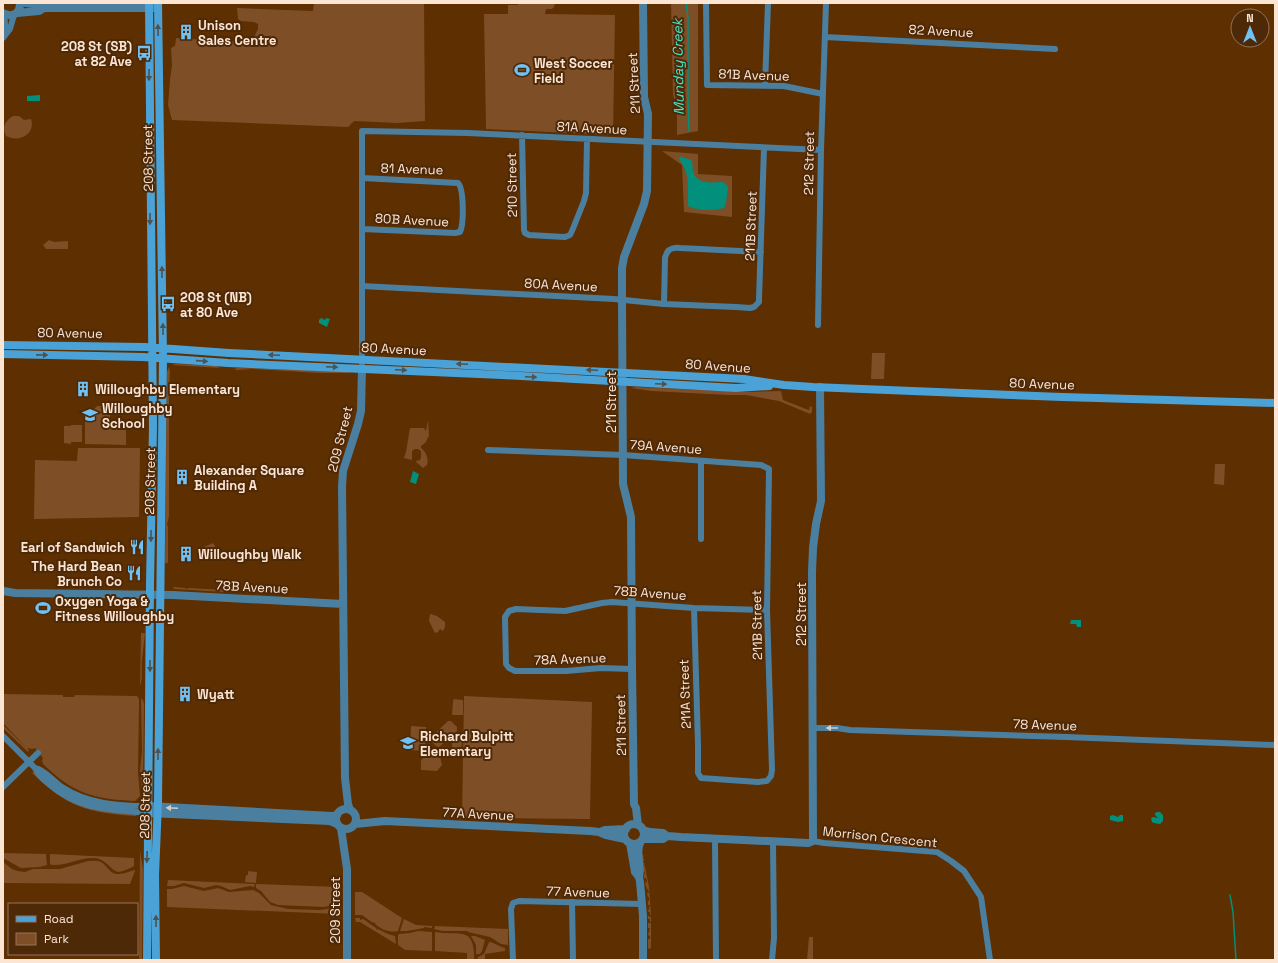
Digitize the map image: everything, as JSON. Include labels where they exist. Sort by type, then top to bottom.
[{"type":"main road","name":"208 Street","points":[[146,960],[153,427],[149,5]]},
{"type":"main road","name":"208 Street","points":[[156,960],[155,875],[158,810],[163,358],[158,5]]},
{"type":"main road","name":"80 Avenue","points":[[3,345],[152,347],[222,352],[744,378],[784,385],[820,387],[1062,397],[1275,403]]},
{"type":"main road","name":"80 Avenue","points":[[3,354],[152,357],[228,363],[362,368],[736,388],[784,385]]},
{"type":"street","points":[[4,36],[10,29],[19,10],[20,3]]},
{"type":"street","points":[[26,3],[39,5],[44,8]]},
{"type":"street","name":"211 Street","points":[[641,827],[634,804],[631,517],[623,484],[622,268],[624,257],[646,198],[648,114],[644,96],[643,3]]},
{"type":"street","name":"81B Avenue","points":[[706,3],[707,85],[784,86],[823,94]]},
{"type":"street","points":[[765,85],[768,3]]},
{"type":"street","name":"212 Street","points":[[818,324],[821,150],[826,3]]},
{"type":"street","points":[[4,36],[6,28],[4,14],[7,16],[39,11],[44,8],[158,5]]},
{"type":"street","name":"82 Avenue","points":[[825,37],[1055,48]]},
{"type":"street","name":"81A Avenue","points":[[362,131],[522,135],[821,150]]},
{"type":"street","name":"209 Street","points":[[347,960],[346,859],[349,834],[353,819],[348,804],[345,778],[342,487],[343,471],[361,411],[362,131]]},
{"type":"street","name":"210 Street","points":[[522,135],[524,230],[525,233],[529,235],[565,237],[570,235],[586,193],[587,139]]},
{"type":"street","name":"211B Street","points":[[757,304],[759,298],[764,148]]},
{"type":"street","name":"81 Avenue","points":[[362,178],[449,182],[460,184],[462,188],[462,222],[460,232]]},
{"type":"street","name":"80B Avenue","points":[[362,229],[450,233],[460,232]]},
{"type":"street","points":[[664,304],[665,258],[668,250],[680,248],[761,252]]},
{"type":"street","name":"80A Avenue","points":[[362,286],[750,308],[757,304]]},
{"type":"street","name":"212 Street","points":[[813,841],[814,728],[812,572],[816,524],[821,501],[820,387]]},
{"type":"street","name":"79A Avenue","points":[[488,450],[623,455],[761,465],[769,469]]},
{"type":"street","points":[[701,461],[701,539]]},
{"type":"street","name":"211B Street","points":[[769,469],[767,610],[772,770],[769,780]]},
{"type":"street","name":"78B Avenue","points":[[3,591],[15,593],[150,594],[343,604]]},
{"type":"street","name":"78B Avenue","points":[[509,668],[506,664],[505,617],[509,611],[516,609],[565,611],[602,603],[632,603],[694,608],[767,610]]},
{"type":"street","name":"211A Street","points":[[694,608],[698,773],[701,778],[758,782],[769,780]]},
{"type":"street","name":"78A Avenue","points":[[509,668],[515,671],[566,671],[601,668],[632,669]]},
{"type":"street","name":"78 Avenue","points":[[814,728],[1275,745]]},
{"type":"street","points":[[3,736],[35,768],[42,770],[63,788],[86,799],[112,805],[148,810],[158,810],[332,816],[344,809],[353,819],[344,829],[330,821],[158,810]]},
{"type":"street","points":[[3,788],[38,753]]},
{"type":"street","name":"209 Street","points":[[345,778],[339,813],[336,821],[339,826],[346,859]]},
{"type":"street","name":"211 Street","points":[[628,827],[634,804]]},
{"type":"street","name":"77A Avenue","points":[[353,819],[599,832],[628,841]]},
{"type":"street","points":[[639,877],[635,872],[628,841],[624,835],[628,827],[633,824],[650,832],[663,833],[667,836],[808,844],[813,841]]},
{"type":"street","name":"77A Avenue","points":[[599,832],[628,827]]},
{"type":"street","points":[[641,827],[644,834],[637,852],[641,871],[639,877],[642,904],[643,960]]},
{"type":"street","points":[[628,841],[635,844],[641,841],[663,839],[667,836]]},
{"type":"street","points":[[714,839],[716,960]]},
{"type":"street","name":"Morrison Crescent","points":[[813,841],[937,852],[951,861],[964,871],[981,897],[990,960]]},
{"type":"street","points":[[772,960],[774,938],[774,842]]},
{"type":"street","name":"77 Avenue","points":[[513,960],[511,909],[513,903],[519,901],[642,904]]},
{"type":"street","points":[[572,902],[573,960]]},
{"type":"green space","points":[[314,3],[424,3],[425,121],[397,123],[354,121],[348,127],[172,120],[168,105],[172,65],[171,48],[175,46],[176,38],[252,41],[258,29],[258,24],[254,22],[241,21],[238,19],[237,8],[313,11]]},
{"type":"green space","points":[[518,3],[555,3],[552,9],[546,9],[545,14],[615,15],[613,135],[486,129],[484,14],[508,14],[508,5],[518,5]]},
{"type":"green space","points":[[671,3],[698,3],[698,131],[677,135],[677,107],[673,95]]},
{"type":"green space","points":[[13,116],[19,116],[24,120],[31,119],[32,124],[29,133],[21,138],[11,138],[6,136],[4,130],[5,124]]},
{"type":"green space","points":[[662,151],[698,154],[698,174],[732,176],[732,217],[684,212],[682,165]]},
{"type":"green space","points":[[49,240],[54,242],[68,241],[68,249],[46,249],[43,245]]},
{"type":"green space","points":[[872,353],[885,353],[884,379],[871,379]]},
{"type":"green space","points":[[172,365],[216,366],[220,368]]},
{"type":"green space","points":[[169,367],[169,516],[167,525],[168,563],[165,563],[167,372]]},
{"type":"green space","points":[[234,369],[339,371],[352,373]]},
{"type":"green space","points":[[631,388],[745,392],[781,391],[783,400],[809,410],[810,406],[812,407],[812,412],[810,414],[779,401],[746,395],[651,391]]},
{"type":"green space","points":[[97,406],[110,406],[110,427],[126,427],[126,445],[85,444],[85,419]]},
{"type":"green space","points":[[428,420],[429,437],[421,446],[427,455],[428,460],[427,465],[423,468],[416,462],[421,458],[421,451],[418,449],[412,451],[412,460],[404,458],[410,428],[424,428],[426,431]]},
{"type":"green space","points":[[82,425],[82,442],[71,442],[71,444],[64,443],[64,426]]},
{"type":"green space","points":[[78,448],[140,448],[139,517],[34,519],[35,460],[77,461]]},
{"type":"green space","points":[[1215,464],[1225,464],[1224,485],[1214,484]]},
{"type":"green space","points":[[213,543],[215,550],[212,554],[206,552],[204,547]]},
{"type":"green space","points":[[173,587],[224,590],[224,592],[174,589]]},
{"type":"green space","points":[[430,614],[437,616],[445,622],[443,631],[440,629],[435,633],[429,621]]},
{"type":"green space","points":[[141,633],[145,633],[140,686]]},
{"type":"green space","points":[[3,694],[63,695],[63,697],[74,697],[75,695],[137,696],[139,699],[138,772],[140,796],[135,801],[107,799],[85,793],[54,774],[43,764],[43,758],[35,748],[27,748],[3,723]]},
{"type":"green space","points":[[464,696],[592,702],[590,819],[462,818]]},
{"type":"green space","points":[[141,698],[144,704],[143,798],[140,770],[142,751]]},
{"type":"green space","points":[[454,699],[463,700],[463,715],[452,715]]},
{"type":"green space","points":[[448,721],[451,721],[457,727],[457,731],[439,747],[436,746],[430,740],[431,737]]},
{"type":"green space","points":[[3,725],[29,750],[28,752],[3,728]]},
{"type":"green space","points":[[411,726],[426,727],[425,751],[410,750]]},
{"type":"green space","points":[[452,739],[462,739],[461,754],[452,754]]},
{"type":"green space","points":[[426,755],[440,756],[442,765],[437,771],[421,770],[421,760]]},
{"type":"green space","points":[[31,772],[92,809],[136,814],[136,816],[104,813],[67,801],[55,793]]},
{"type":"green space","points":[[140,850],[143,869],[142,960],[139,960]]},
{"type":"green space","points":[[3,853],[46,854],[47,865],[21,868],[3,858]]},
{"type":"green space","points":[[50,854],[134,858],[134,866],[119,872],[95,858],[52,865],[50,864]]},
{"type":"green space","points":[[640,854],[643,854],[643,863],[644,862],[649,887],[651,915],[650,912],[648,912],[650,905],[648,905],[649,897],[647,893],[649,893],[645,883],[647,882],[646,878],[644,878],[645,874],[642,867],[644,867]]},
{"type":"green space","points":[[88,861],[101,862],[111,872],[116,874],[135,871],[130,884],[3,883],[3,862],[12,869],[25,872],[33,869],[60,869]]},
{"type":"green space","points":[[248,871],[257,872],[256,883],[245,882]]},
{"type":"green space","points":[[168,880],[255,884],[254,887],[250,886],[230,890],[216,885],[204,888],[184,883],[174,886],[167,886]]},
{"type":"green space","points":[[256,884],[340,887],[340,904],[324,907],[278,905],[270,902],[261,891],[256,888]]},
{"type":"green space","points":[[184,886],[204,891],[218,888],[229,892],[253,890],[259,893],[271,905],[288,909],[320,910],[338,907],[338,914],[167,907],[167,889]]},
{"type":"green space","points":[[355,892],[362,892],[402,918],[398,931],[392,932],[386,930],[362,915],[355,915]]},
{"type":"green space","points":[[648,916],[651,917],[651,922],[650,919],[648,919]]},
{"type":"green space","points":[[355,918],[360,918],[360,920],[363,919],[377,930],[378,929],[395,936],[396,944],[360,922],[356,922]]},
{"type":"green space","points":[[404,919],[416,925],[432,926],[432,928],[424,927],[400,931]]},
{"type":"green space","points":[[648,923],[651,923],[651,948],[648,949],[648,939],[650,939],[650,936],[648,935],[650,928],[648,928]]},
{"type":"green space","points":[[435,926],[508,929],[508,945],[501,944],[490,937],[468,931],[442,931],[434,929]]},
{"type":"green space","points":[[418,931],[432,932],[432,951],[405,950],[398,945],[399,934]]},
{"type":"green space","points":[[435,932],[464,934],[472,941],[474,960],[467,960],[467,953],[435,951]]},
{"type":"green space","points":[[471,936],[485,940],[480,954],[476,954],[476,945]]},
{"type":"green space","points":[[809,937],[813,937],[813,960],[807,960]]},
{"type":"green space","points":[[489,942],[505,948],[505,951],[485,954],[485,960],[477,960],[478,957],[484,954]]},
{"type":"water","points":[[40,95],[40,101],[27,101],[27,96]]},
{"type":"water","points":[[680,156],[692,161],[693,170],[697,178],[704,182],[725,183],[728,187],[724,208],[706,210],[688,206],[687,176],[679,159]]},
{"type":"water","points":[[321,318],[325,320],[326,318],[330,319],[327,327],[319,323]]},
{"type":"water","points":[[413,471],[419,474],[416,484],[410,482]]},
{"type":"water","points":[[1071,620],[1081,620],[1081,627],[1077,627],[1076,624],[1070,624]]},
{"type":"water","points":[[1157,812],[1160,812],[1163,815],[1163,821],[1160,824],[1152,822],[1151,818],[1158,818],[1155,815]]},
{"type":"water","points":[[1113,815],[1118,817],[1123,815],[1123,821],[1118,822],[1110,820],[1110,816]]},
{"type":"waterway","name":"Munday Creek","points":[[686,3],[688,17],[689,131]]},
{"type":"waterway","points":[[1230,895],[1233,912],[1236,960]]},
{"type":"place","name":"Unison Sales Centre","points":[[186,32]]},
{"type":"place","name":"208 St (SB) at 82 Ave","points":[[144,53]]},
{"type":"place","name":"West Soccer Field","points":[[522,70]]},
{"type":"place","name":"208 St (NB) at 80 Ave","points":[[168,304]]},
{"type":"place","name":"Willoughby Elementary","points":[[83,389]]},
{"type":"place","name":"Willoughby School","points":[[90,415]]},
{"type":"place","name":"Alexander Square Building A","points":[[182,477]]},
{"type":"place","name":"Earl of Sandwich","points":[[137,547]]},
{"type":"place","name":"Willoughby Walk","points":[[186,554]]},
{"type":"place","name":"The Hard Bean Brunch Co","points":[[134,573]]},
{"type":"place","name":"Oxygen Yoga & Fitness Willoughby","points":[[43,608]]},
{"type":"place","name":"Wyatt","points":[[185,694]]},
{"type":"place","name":"Richard Bulpitt Elementary","points":[[408,743]]}]
